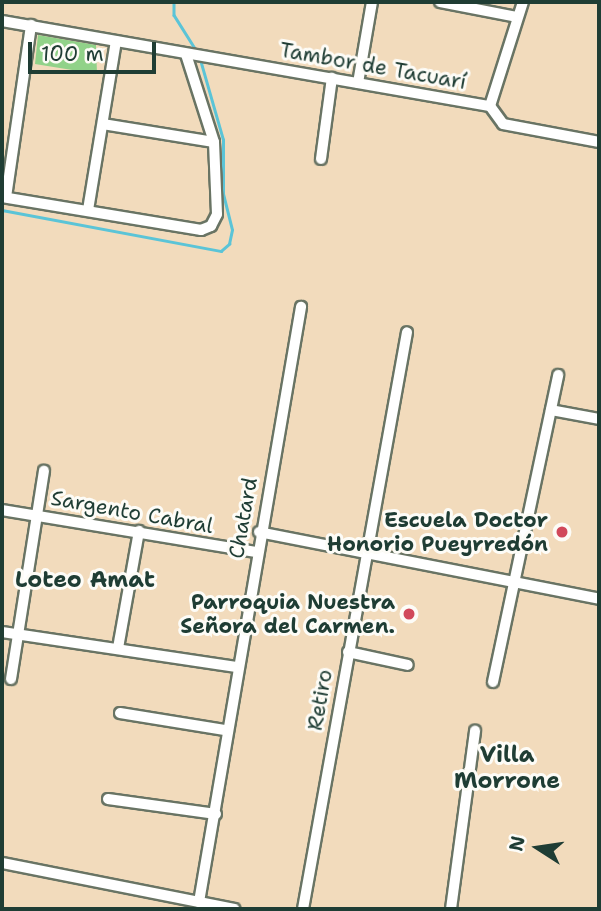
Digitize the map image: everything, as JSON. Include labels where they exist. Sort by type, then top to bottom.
[{"type":"street","points":[[358,83],[372,2]]},
{"type":"street","points":[[440,2],[517,17]]},
{"type":"street","points":[[523,2],[490,106],[503,124],[599,142]]},
{"type":"street","name":"Tambor de Tacuarí","points":[[2,21],[490,106]]},
{"type":"street","points":[[31,25],[4,197],[201,230],[211,226],[217,214],[214,142],[190,54]]},
{"type":"street","points":[[88,210],[116,41]]},
{"type":"street","points":[[321,159],[332,78]]},
{"type":"street","points":[[2,120],[16,122]]},
{"type":"street","points":[[103,124],[214,142]]},
{"type":"street","name":"Chatard","points":[[199,902],[216,814],[226,730],[259,532],[301,307]]},
{"type":"street","name":"Retiro","points":[[303,909],[407,332]]},
{"type":"street","points":[[492,682],[558,375]]},
{"type":"street","points":[[551,410],[599,419]]},
{"type":"street","points":[[11,680],[44,471]]},
{"type":"street","name":"Sargento Cabral","points":[[2,510],[256,552]]},
{"type":"street","points":[[118,648],[139,531]]},
{"type":"street","points":[[259,532],[599,599]]},
{"type":"street","points":[[2,632],[236,667]]},
{"type":"street","points":[[348,652],[408,665]]},
{"type":"street","points":[[120,713],[226,730]]},
{"type":"street","points":[[451,909],[475,731]]},
{"type":"street","points":[[108,799],[216,814]]},
{"type":"street","points":[[2,863],[235,909]]},
{"type":"green space","points":[[38,35],[96,45],[97,74],[35,64]]},
{"type":"waterway","points":[[174,2],[174,15],[196,50]]},
{"type":"waterway","points":[[2,210],[221,251],[229,244],[232,230],[223,193],[223,140],[200,60]]},
{"type":"place","name":"Escuela Doctor Honorio Pueyrredón","points":[[562,532]]},
{"type":"place","name":"Parroquia Nuestra Señora del Carmen.","points":[[409,614]]},
{"type":"district","name":"Loteo Amat","points":[[85,579]]},
{"type":"district","name":"Villa Morrone","points":[[507,767]]}]
